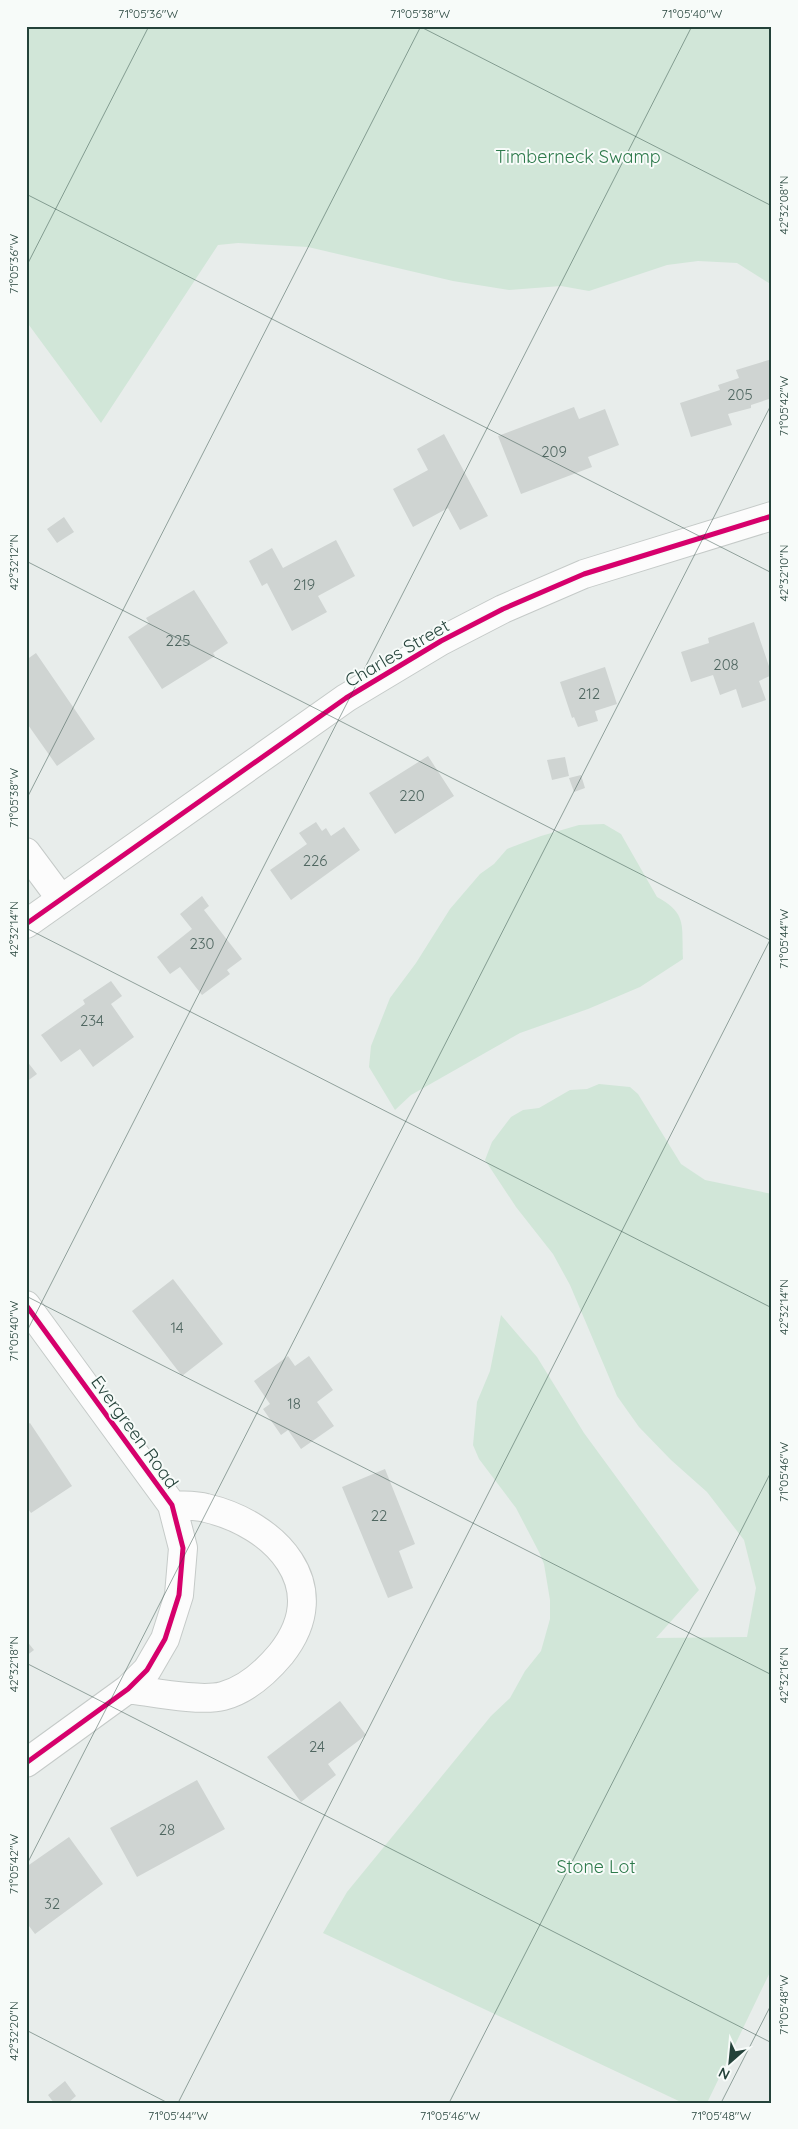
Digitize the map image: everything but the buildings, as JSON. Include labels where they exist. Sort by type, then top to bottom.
[{"type":"street","name":"Charles Street","points":[[26,924],[346,698],[441,641],[503,609],[584,574],[772,516]]},
{"type":"street","points":[[26,852],[61,899]]},
{"type":"street","name":"Evergreen Road","points":[[26,1305],[172,1505],[183,1548],[179,1595],[158,1655],[147,1670],[128,1689],[26,1763]]},
{"type":"street","name":"Evergreen Road","points":[[128,1689],[202,1697],[229,1694],[246,1685],[274,1663],[292,1638],[299,1616],[301,1596],[296,1569],[286,1555],[270,1540],[235,1517],[205,1507],[172,1505]]},
{"type":"green space","name":"Timberneck Swamp","points":[[26,26],[772,26],[772,285],[737,263],[698,261],[667,265],[589,291],[561,286],[509,290],[453,281],[308,247],[238,243],[218,245],[101,423],[26,321]]},
{"type":"green space","points":[[604,824],[621,834],[657,897],[667,903],[679,916],[682,930],[683,959],[640,987],[588,1009],[520,1033],[411,1095],[395,1110],[369,1067],[371,1046],[390,998],[416,963],[450,909],[480,874],[494,864],[507,849],[541,836],[579,825]]},
{"type":"green space","name":"Stone Lot","points":[[599,1084],[630,1087],[638,1094],[681,1164],[705,1180],[772,1194],[772,1968],[707,2103],[683,2103],[323,1933],[347,1892],[491,1716],[510,1698],[525,1671],[541,1651],[550,1619],[550,1600],[544,1564],[516,1508],[479,1459],[473,1445],[477,1402],[490,1371],[501,1315],[537,1357],[584,1433],[699,1590],[656,1638],[747,1637],[756,1588],[744,1540],[707,1492],[671,1460],[639,1427],[617,1396],[570,1285],[553,1254],[516,1207],[485,1160],[492,1142],[511,1117],[523,1110],[539,1108],[570,1090],[587,1089]]},
{"type":"cycle path","points":[[26,924],[346,698],[441,641],[503,609],[584,574],[772,516]]},
{"type":"cycle path","points":[[26,1305],[172,1505],[183,1548],[179,1595],[165,1639],[147,1670],[128,1689],[26,1763]]}]
